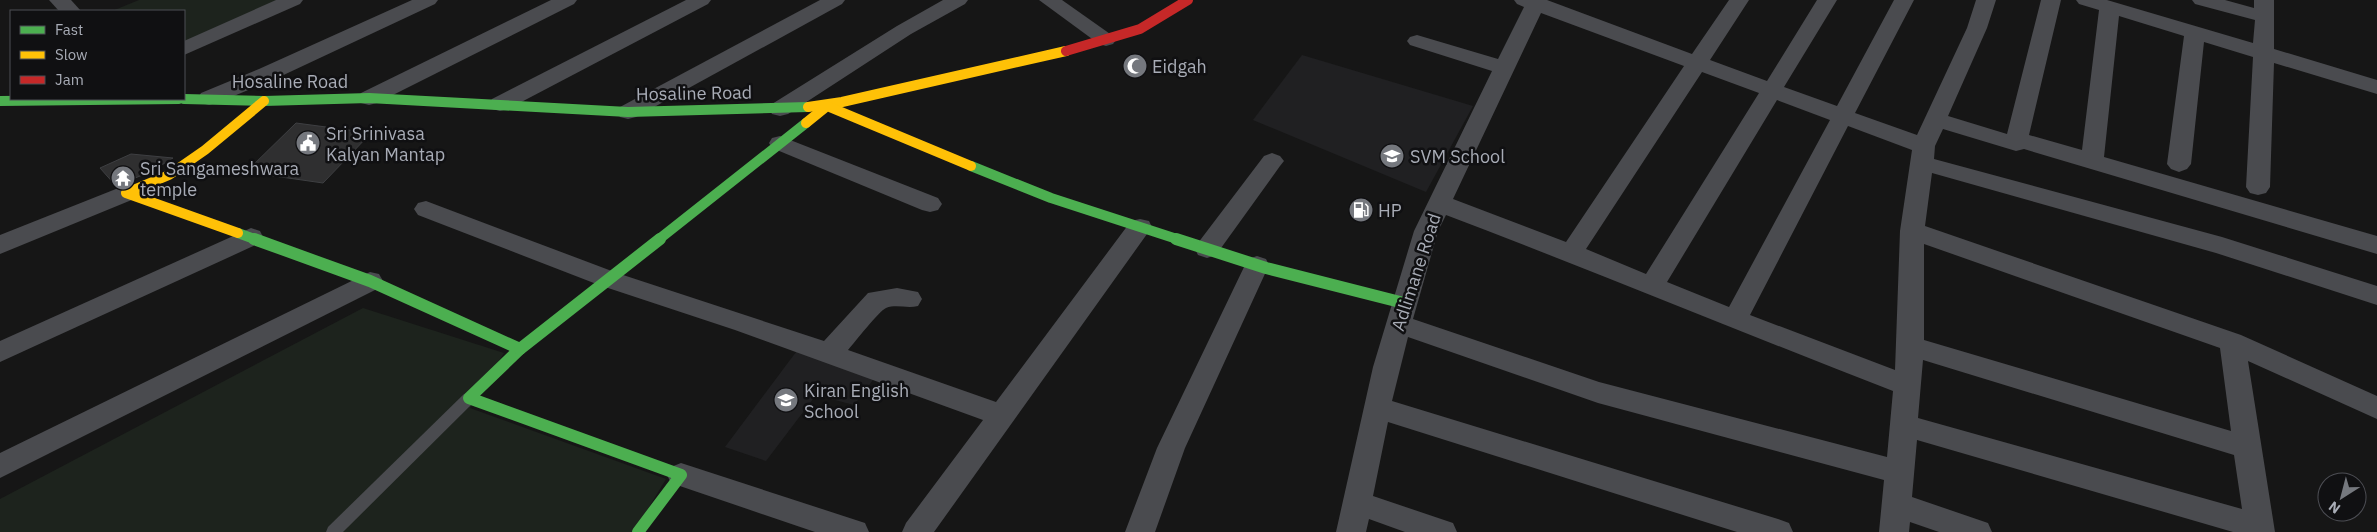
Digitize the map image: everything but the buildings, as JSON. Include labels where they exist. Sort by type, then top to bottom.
[{"type":"street","points":[[59,0],[70,10]]},
{"type":"street","points":[[185,49],[293,0]]},
{"type":"street","points":[[208,98],[267,74],[428,0]]},
{"type":"street","points":[[368,98],[567,0]]},
{"type":"street","points":[[500,104],[701,0]]},
{"type":"street","points":[[628,112],[835,0]]},
{"type":"street","points":[[780,109],[904,30],[958,0]]},
{"type":"street","points":[[1049,0],[1106,40]]},
{"type":"street","name":"Hosaline Road","points":[[185,99],[208,98],[264,101],[368,98],[628,112],[780,109],[827,106],[897,89],[1012,66],[1106,40],[1140,29],[1188,0]]},
{"type":"street","points":[[1570,253],[1739,0]]},
{"type":"street","points":[[1651,287],[1770,90],[1827,0]]},
{"type":"street","points":[[1735,320],[1904,0]]},
{"type":"street","points":[[1977,532],[1896,519],[1911,346],[1912,231],[1923,155],[1936,120],[1977,28],[1986,0]]},
{"type":"street","points":[[1936,120],[2016,144],[2052,0]]},
{"type":"street","points":[[2086,0],[2377,87]]},
{"type":"street","points":[[2202,0],[2264,9],[2264,54],[2258,187]]},
{"type":"street","points":[[1532,1],[1696,64],[1842,116],[1923,155],[2222,246],[2377,296]]},
{"type":"street","name":"Adlimane Road","points":[[1351,532],[1401,314],[1426,231],[1504,68],[1532,1]]},
{"type":"street","points":[[2092,160],[2110,7]]},
{"type":"street","points":[[2179,164],[2194,33]]},
{"type":"street","points":[[1417,41],[1504,68]]},
{"type":"street","points":[[0,101],[69,100]]},
{"type":"street","points":[[0,245],[169,175],[205,150],[264,101]]},
{"type":"street","points":[[854,532],[681,475],[469,398],[520,349],[827,106],[905,140],[1051,198],[1401,314],[1598,392],[1900,472]]},
{"type":"street","points":[[2017,139],[2377,245]]},
{"type":"street","points":[[780,143],[930,204]]},
{"type":"street","points":[[1207,249],[1272,161]]},
{"type":"street","points":[[126,193],[370,281],[520,349]]},
{"type":"street","points":[[1439,203],[1570,253],[1735,320],[1908,385]]},
{"type":"street","points":[[426,209],[608,278],[744,323],[1002,414]]},
{"type":"street","points":[[917,532],[1140,227]]},
{"type":"street","points":[[1912,231],[2232,342],[2377,408]]},
{"type":"street","points":[[0,352],[251,237]]},
{"type":"street","points":[[1140,532],[1171,448],[1257,265]]},
{"type":"street","points":[[0,466],[370,281]]},
{"type":"street","points":[[828,354],[877,300],[897,297],[909,299]]},
{"type":"street","points":[[1904,425],[2260,530],[2232,342]]},
{"type":"street","points":[[1911,346],[2248,448]]},
{"type":"street","points":[[1378,408],[1778,532]]},
{"type":"street","points":[[638,532],[681,475]]},
{"type":"street","points":[[1357,503],[1442,532]]},
{"type":"lane","points":[[333,532],[469,398]]},
{"type":"shaded area","points":[[139,0],[279,0],[185,42],[185,10],[114,10]]},
{"type":"shaded area","name":"SVM School","points":[[1302,55],[1473,106],[1426,192],[1253,120]]},
{"type":"shaded area","points":[[363,308],[504,353],[470,408],[666,479],[634,532],[0,532],[0,499]]},
{"type":"shaded area","name":"Kiran English School","points":[[799,348],[879,372],[854,405],[816,395],[766,461],[725,447]]},
{"type":"traffic: fast","points":[[185,99],[264,101],[369,98],[628,112],[808,107]]},
{"type":"traffic: fast","points":[[0,101],[90,100]]},
{"type":"traffic: fast","points":[[520,349],[806,123]]},
{"type":"traffic: fast","points":[[971,166],[1051,198],[1266,268],[1404,303]]},
{"type":"traffic: fast","points":[[238,233],[370,281],[520,349],[469,398],[681,475],[638,532]]},
{"type":"traffic: slow","points":[[808,107],[842,102],[1066,51]]},
{"type":"traffic: slow","points":[[238,233],[126,193],[169,175],[205,150],[264,101]]},
{"type":"traffic: slow","points":[[806,123],[827,106],[971,166]]},
{"type":"traffic: jam","points":[[1066,51],[1140,29],[1188,0]]},
{"type":"place","name":"Eidgah","points":[[1135,66]]},
{"type":"place","name":"Sri Srinivasa Kalyan Mantap","points":[[308,143]]},
{"type":"place","name":"SVM School","points":[[1392,156]]},
{"type":"place","name":"Sri Sangameshwara temple","points":[[123,178]]},
{"type":"place","name":"HP","points":[[1361,210]]},
{"type":"place","name":"Kiran English School","points":[[786,400]]}]
